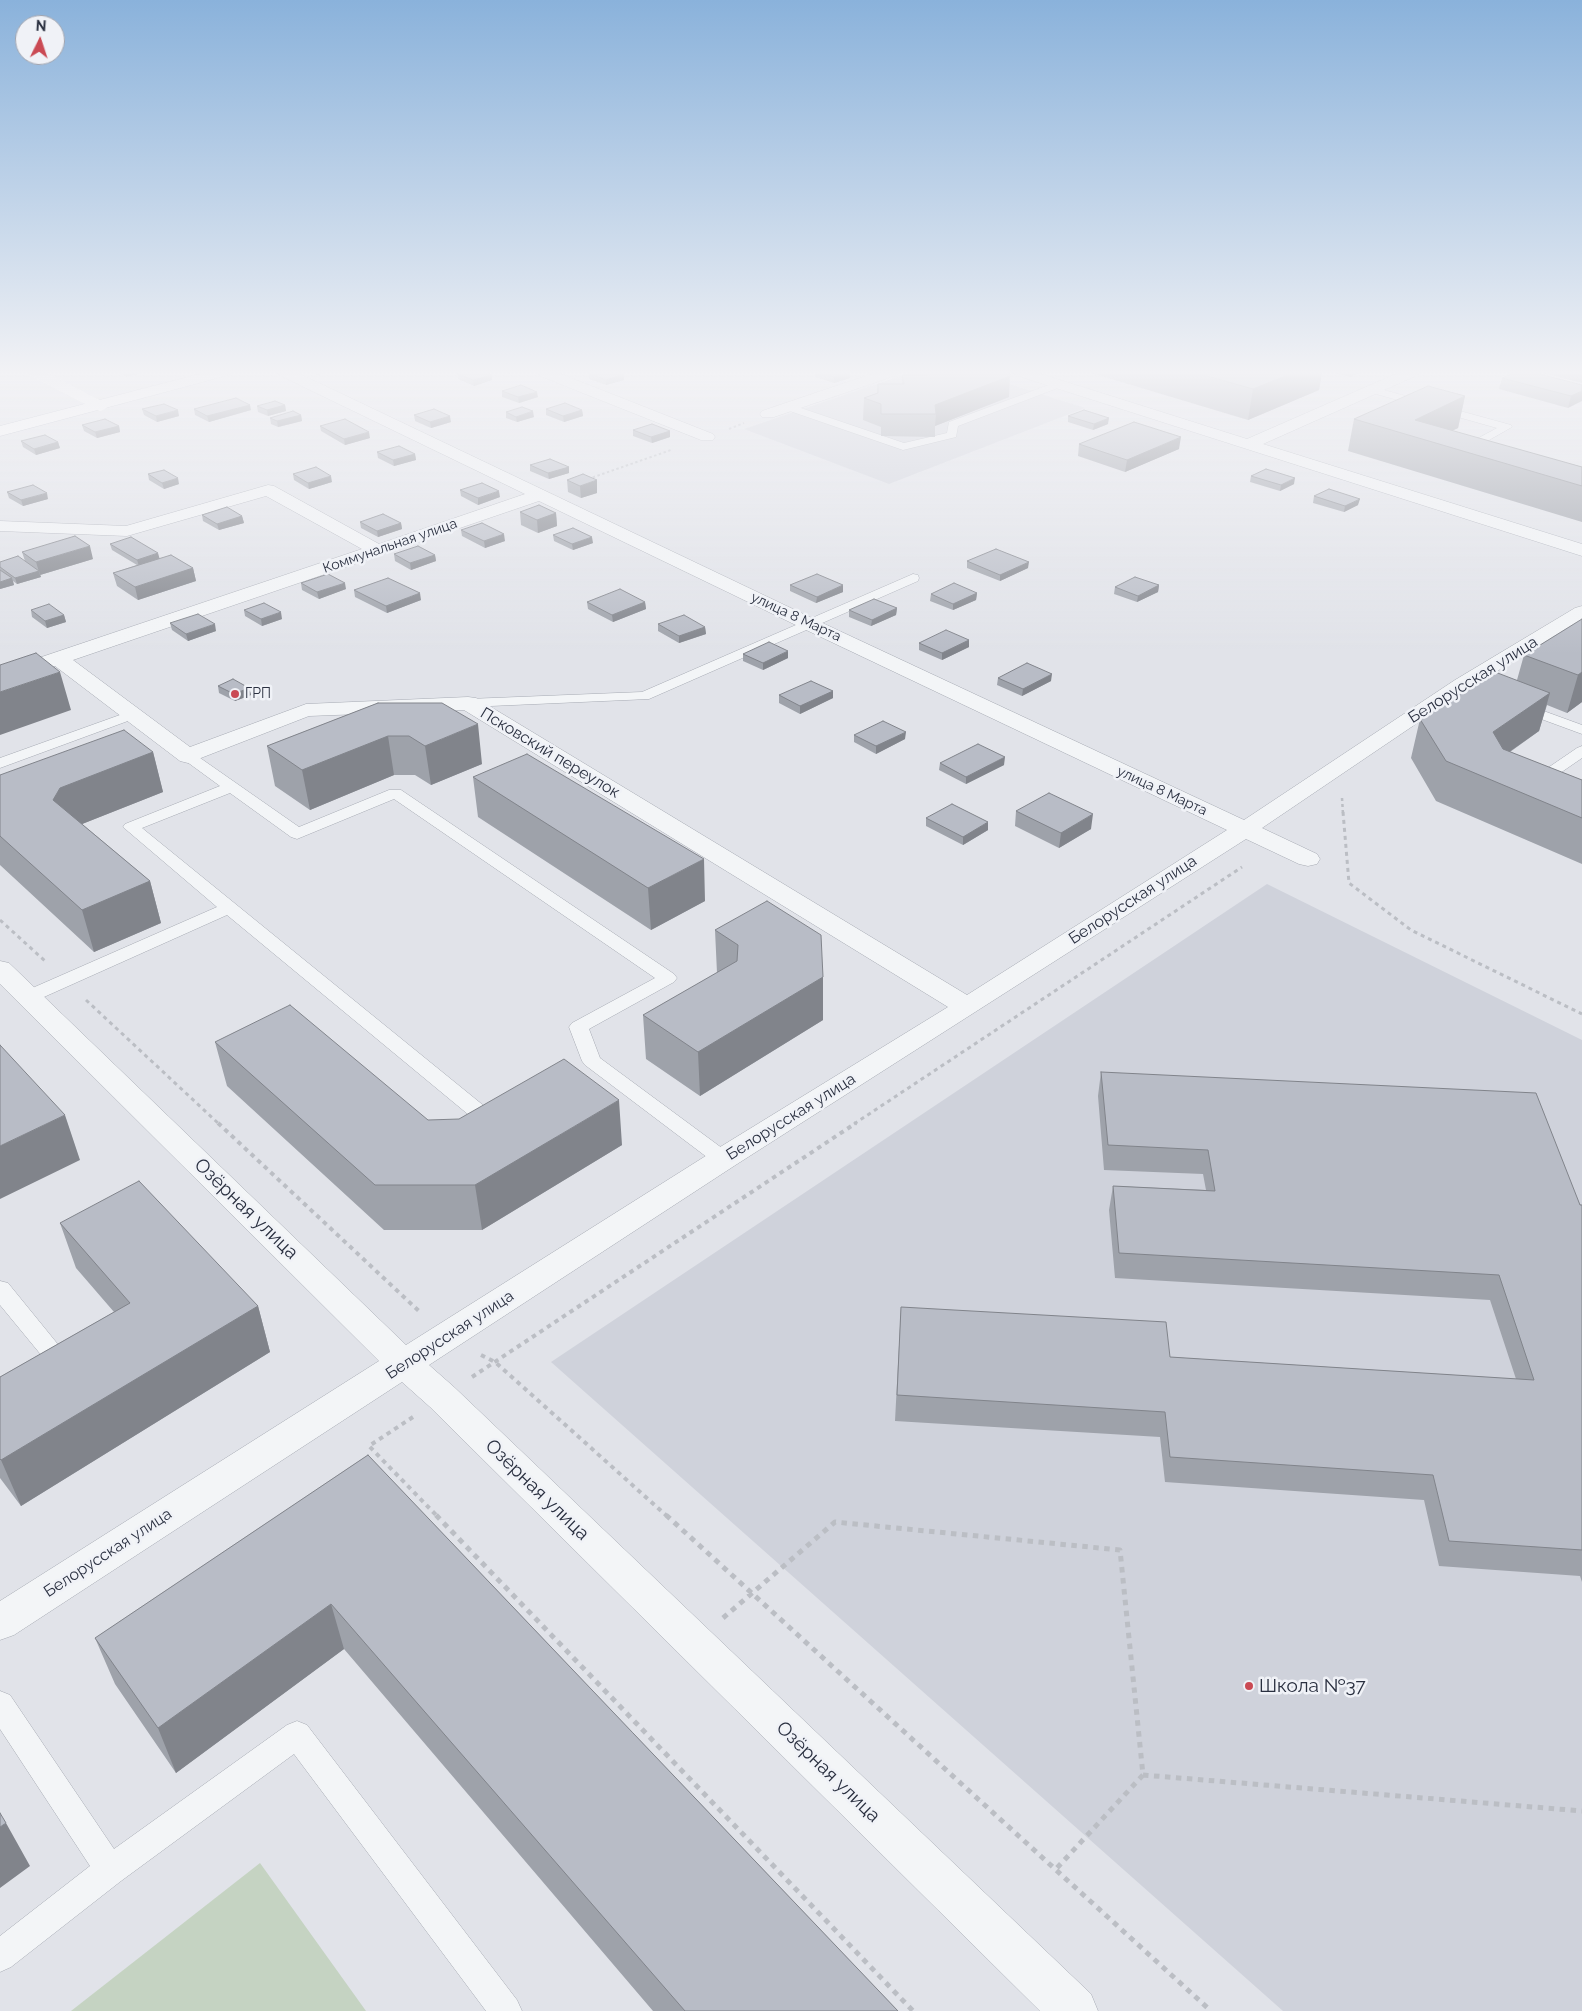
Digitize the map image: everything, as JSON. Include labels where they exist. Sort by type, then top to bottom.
[{"type":"street","name":"улица 8 Марта","points":[[479,466],[809,624],[1308,859]]},
{"type":"street","points":[[1318,466],[1582,550]]},
{"type":"street","points":[[0,526],[128,531],[268,490],[377,550]]},
{"type":"street","name":"Коммунальная улица","points":[[0,678],[540,495]]},
{"type":"street","name":"Белорусская улица","points":[[0,1622],[723,1159],[967,1007],[1470,687],[1582,612]]},
{"type":"street","points":[[57,658],[188,756]]},
{"type":"street","name":"Псковский переулок","points":[[188,756],[306,710],[468,703],[967,1007]]},
{"type":"street","name":"Озёрная улица","points":[[0,969],[404,1364],[442,1397],[1074,2011]]},
{"type":"lane","points":[[468,703],[644,696],[913,578]]},
{"type":"lane","points":[[1503,700],[1582,730]]},
{"type":"lane","points":[[0,763],[131,715]]},
{"type":"lane","points":[[1582,751],[1540,781],[1582,799]]},
{"type":"lane","points":[[188,756],[297,834],[394,792],[668,978],[579,1028],[583,1066],[723,1159]]},
{"type":"lane","points":[[232,786],[131,827],[488,1120],[514,1105]]},
{"type":"lane","points":[[28,997],[229,908]]},
{"type":"lane","points":[[0,1289],[57,1358],[0,1391]]},
{"type":"lane","points":[[0,1704],[110,1870]]},
{"type":"lane","points":[[0,1956],[110,1870],[297,1735],[506,2011]]},
{"type":"path","points":[[540,495],[624,466]]},
{"type":"path","points":[[1335,803],[1343,798],[1349,884],[1411,930],[1582,1014]]},
{"type":"path","points":[[913,2011],[369,1446],[1276,845]]},
{"type":"path","points":[[0,920],[446,1337],[496,1362],[754,1594],[1211,2011]]},
{"type":"path","points":[[693,1642],[754,1594],[835,1522],[1120,1550],[1143,1775],[1056,1869]]},
{"type":"path","points":[[1143,1775],[1582,1811]]},
{"type":"shaded area","points":[[841,466],[936,466],[889,484]]},
{"type":"shaded area","name":"Школа №37","points":[[1267,884],[1582,1040],[1582,2011],[1283,2011],[551,1362]]},
{"type":"green space","points":[[260,1863],[366,2011],[71,2011]]},
{"type":"building","points":[[532,466],[569,467],[548,473]]},
{"type":"building","points":[[1513,466],[1582,467],[1582,486]]},
{"type":"building","points":[[316,467],[331,476],[308,483],[293,474]]},
{"type":"building","points":[[1266,469],[1295,478],[1281,485],[1251,476]]},
{"type":"building","points":[[164,470],[178,478],[162,483],[148,474]]},
{"type":"building","points":[[583,474],[597,480],[580,486],[567,480]]},
{"type":"building","points":[[482,483],[499,491],[478,498],[460,490]]},
{"type":"building","points":[[33,485],[47,493],[21,500],[7,492]]},
{"type":"building","points":[[1329,489],[1360,499],[1345,506],[1314,496]]},
{"type":"building","points":[[539,505],[556,513],[537,520],[520,512]]},
{"type":"building","points":[[227,507],[242,516],[217,524],[202,515]]},
{"type":"building","points":[[383,514],[401,523],[377,531],[360,522]]},
{"type":"building","points":[[482,523],[504,534],[484,541],[461,530]]},
{"type":"building","points":[[573,528],[592,537],[572,544],[553,535]]},
{"type":"building","points":[[75,536],[90,546],[36,562],[22,552]]},
{"type":"building","points":[[131,537],[158,553],[137,560],[110,544]]},
{"type":"building","points":[[418,546],[435,555],[410,563],[394,554]]},
{"type":"building","points":[[996,549],[1029,562],[1000,575],[967,561]]},
{"type":"building","points":[[171,555],[193,568],[135,587],[113,573]]},
{"type":"building","points":[[18,556],[39,571],[15,578],[0,567],[0,562]]},
{"type":"building","points":[[0,570],[12,578],[0,582]]},
{"type":"building","points":[[328,574],[345,583],[317,592],[301,583]]},
{"type":"building","points":[[817,574],[843,585],[817,597],[790,585]]},
{"type":"building","points":[[1135,577],[1159,585],[1138,596],[1115,587]]},
{"type":"building","points":[[388,578],[420,593],[386,606],[354,590]]},
{"type":"building","points":[[954,583],[977,593],[953,604],[931,594]]},
{"type":"building","points":[[620,589],[645,602],[612,615],[587,602]]},
{"type":"building","points":[[874,599],[897,608],[872,620],[849,610]]},
{"type":"building","points":[[264,603],[281,612],[261,619],[244,610]]},
{"type":"building","points":[[49,604],[64,615],[45,621],[31,610]]},
{"type":"building","points":[[198,614],[215,624],[186,634],[170,623]]},
{"type":"building","points":[[684,615],[705,627],[679,636],[658,624]]},
{"type":"building","points":[[1582,619],[1582,672],[1578,675],[1524,655]]},
{"type":"building","points":[[946,630],[969,640],[942,653],[919,643]]},
{"type":"building","points":[[769,642],[788,651],[763,663],[743,654]]},
{"type":"building","points":[[36,653],[60,672],[0,692],[0,665]]},
{"type":"building","points":[[1027,663],[1052,674],[1023,689],[998,678]]},
{"type":"building","points":[[1495,672],[1550,693],[1493,732],[1503,749],[1582,780],[1582,818],[1446,761],[1420,719]]},
{"type":"building","points":[[233,679],[249,688],[234,694],[218,686]]},
{"type":"building","points":[[811,681],[833,691],[800,706],[779,695]]},
{"type":"building","points":[[378,703],[442,703],[478,724],[425,746],[409,736],[388,736],[302,770],[267,746]]},
{"type":"building","points":[[883,721],[906,732],[876,746],[854,735]]},
{"type":"building","points":[[124,730],[153,752],[60,788],[53,800],[150,881],[82,910],[0,836],[0,775]]},
{"type":"building","points":[[978,744],[1005,757],[966,777],[940,763]]},
{"type":"building","points":[[527,754],[704,859],[648,888],[473,777]]},
{"type":"building","points":[[1049,793],[1093,814],[1061,833],[1016,811]]},
{"type":"building","points":[[952,804],[988,822],[963,837],[926,818]]},
{"type":"building","points":[[767,901],[821,935],[823,977],[698,1052],[643,1015],[737,961],[738,945],[715,930]]},
{"type":"building","points":[[290,1005],[428,1120],[459,1119],[564,1059],[619,1100],[475,1185],[375,1185],[215,1042]]},
{"type":"building","points":[[0,1045],[65,1115],[0,1146]]},
{"type":"building","points":[[1101,1072],[1536,1093],[1580,1205],[1582,1205],[1582,1550],[1449,1541],[1433,1475],[1170,1457],[1165,1412],[897,1395],[901,1307],[1166,1322],[1170,1357],[1534,1380],[1499,1275],[1119,1253],[1113,1186],[1215,1191],[1208,1150],[1108,1145]]},
{"type":"building","points":[[139,1181],[258,1306],[1,1460],[0,1377],[130,1303],[60,1223]]},
{"type":"building","points":[[368,1455],[898,2011],[685,2011],[331,1604],[158,1728],[95,1638]]},
{"type":"building","points":[[0,1813],[6,1823],[0,1827]]},
{"type":"place","name":"ГРП","points":[[235,694]]},
{"type":"place","name":"Школа №37","points":[[1249,1686]]}]
